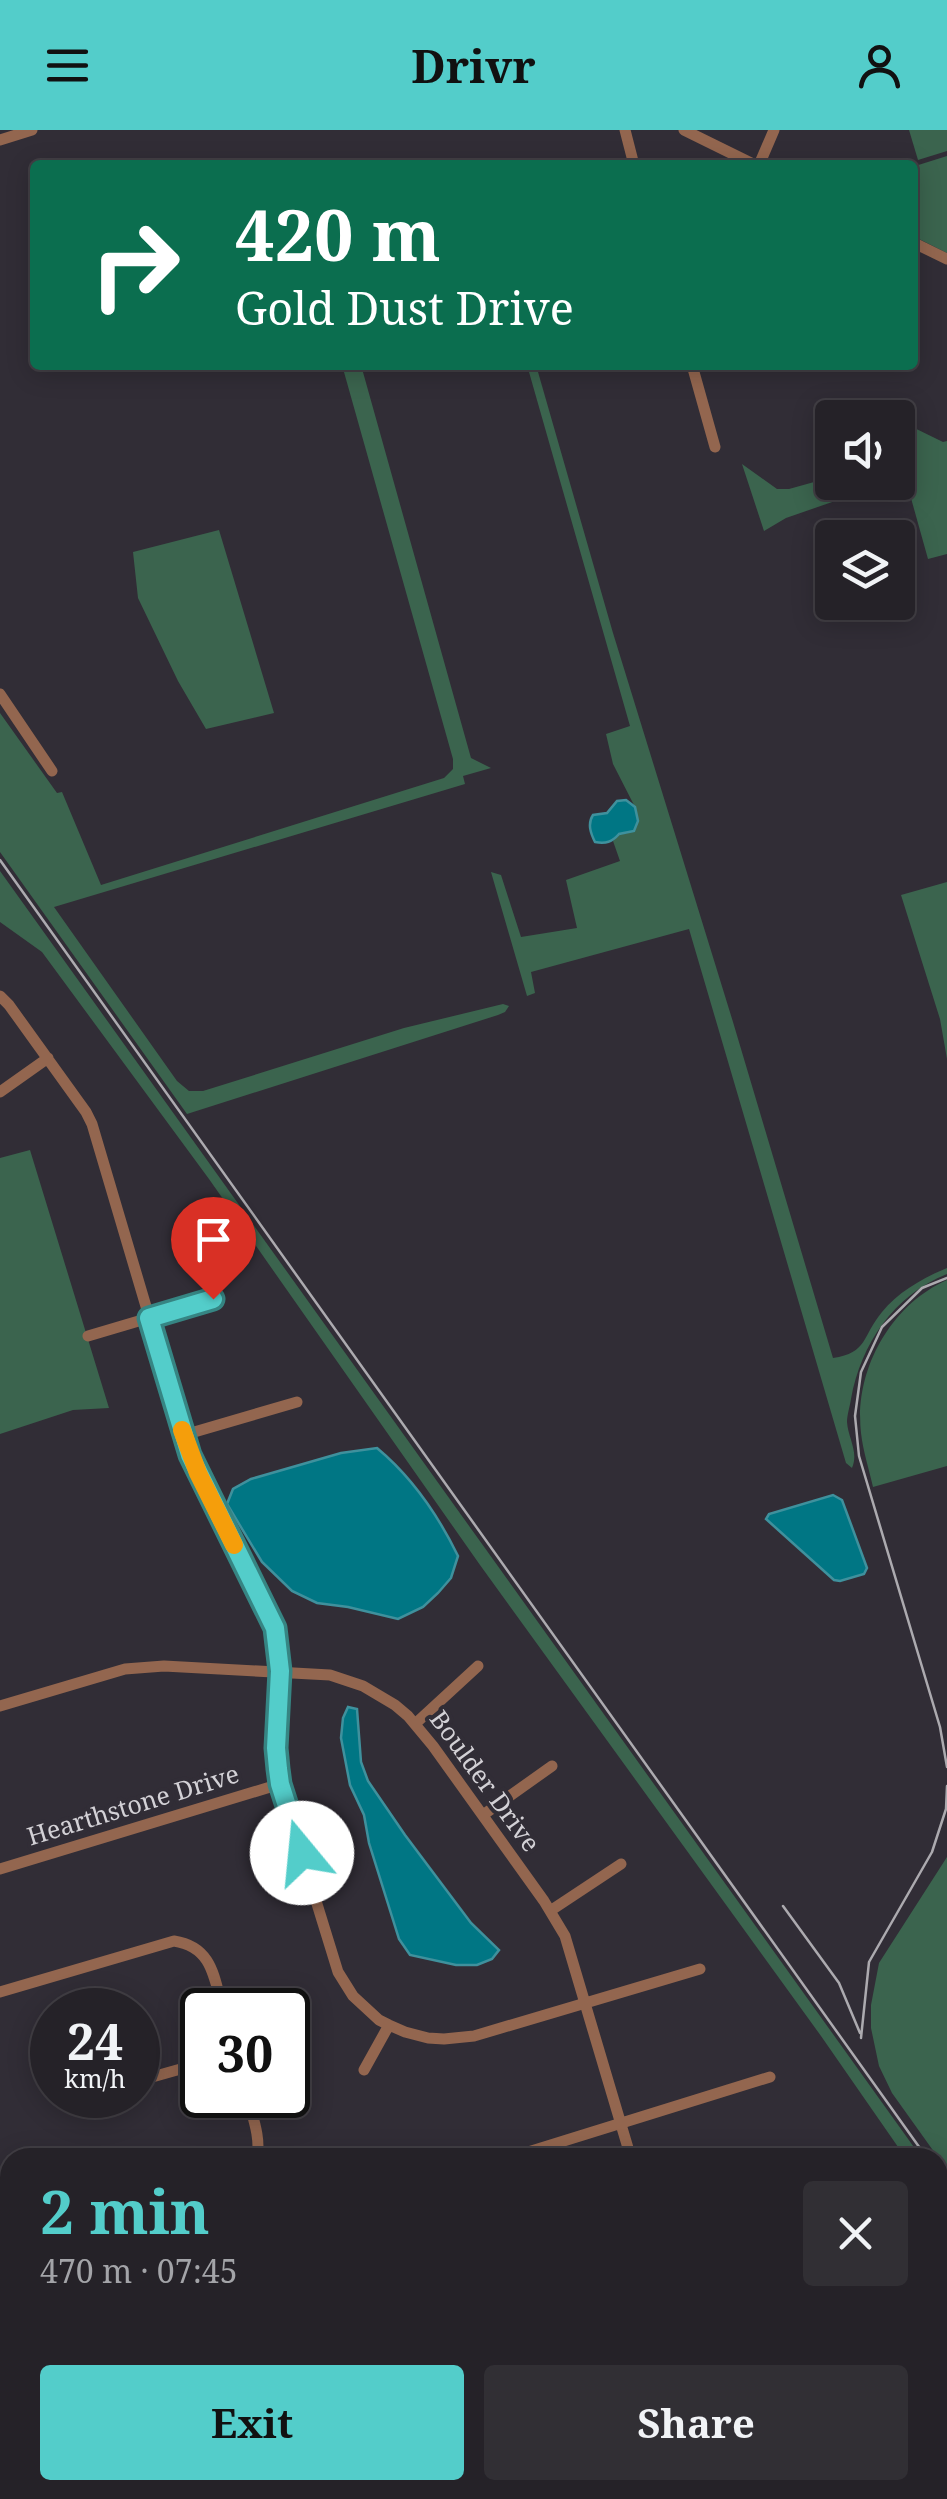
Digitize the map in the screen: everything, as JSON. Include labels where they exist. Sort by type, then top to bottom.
[{"type":"street","points":[[0,140],[32,130]]},
{"type":"street","points":[[625,130],[633,160]]},
{"type":"street","points":[[684,130],[747,160]]},
{"type":"street","points":[[759,160],[774,130]]},
{"type":"street","points":[[918,245],[947,259]]},
{"type":"street","points":[[693,370],[716,446]]},
{"type":"street","points":[[0,694],[52,771]]},
{"type":"street","points":[[0,996],[92,1124],[184,1436],[198,1473],[275,1628],[280,1671],[276,1748],[280,1784],[338,1972],[354,1996],[379,2020],[416,2036],[460,2039],[700,1969]]},
{"type":"street","points":[[0,1092],[48,1058]]},
{"type":"street","points":[[88,1336],[213,1299]]},
{"type":"street","points":[[184,1436],[297,1402]]},
{"type":"street","points":[[415,1724],[478,1666]]},
{"type":"street","name":"Boulder Drive","points":[[0,1706],[142,1667],[330,1676],[372,1690],[395,1705],[415,1724],[483,1816],[564,1936],[628,2148]]},
{"type":"street","points":[[483,1816],[552,1766]]},
{"type":"street","name":"Hearthstone Drive","points":[[0,1868],[280,1784]]},
{"type":"street","points":[[550,1911],[621,1864]]},
{"type":"street","points":[[0,1992],[174,1941],[193,1946],[206,1958],[217,1988]]},
{"type":"street","points":[[364,2070],[389,2024]]},
{"type":"street","points":[[540,2148],[770,2077]]},
{"type":"street","points":[[253,2118],[258,2148]]},
{"type":"green space","points":[[909,130],[947,130],[947,151],[918,160]]},
{"type":"green space","points":[[947,156],[947,253],[918,238],[918,165]]},
{"type":"green space","points":[[343,370],[362,370],[471,758],[491,768],[463,776],[465,784],[54,907],[177,1081],[189,1091],[203,1091],[404,1028],[503,1004],[509,1006],[505,1012],[187,1114],[0,852],[0,713],[57,793],[62,792],[101,885],[444,778],[453,769]]},
{"type":"green space","points":[[528,370],[537,370],[833,1358],[859,1348],[882,1312],[903,1292],[947,1268],[947,1274],[928,1283],[896,1308],[863,1359],[847,1419],[854,1451],[852,1468],[846,1463],[689,929],[531,972],[535,993],[527,996],[491,872],[501,875],[521,937],[577,928],[566,880],[620,861],[613,841],[619,834],[628,833],[638,821],[613,764],[606,734],[630,726]]},
{"type":"green space","points":[[915,428],[947,441],[947,554],[928,559],[912,500],[915,500]]},
{"type":"green space","points":[[742,464],[777,489],[815,482],[815,500],[838,500],[786,518],[764,531]]},
{"type":"green space","points":[[219,530],[274,713],[206,729],[138,598],[133,552]]},
{"type":"green space","points":[[0,871],[915,2148],[899,2148],[480,1565],[209,1179],[42,952],[0,922]]},
{"type":"green space","points":[[947,882],[947,1059],[940,1019],[901,895]]},
{"type":"green space","points":[[30,1150],[109,1408],[73,1410],[0,1434],[0,1158]]},
{"type":"green space","points":[[947,1280],[947,1466],[873,1487],[862,1440],[860,1410],[870,1364],[893,1323],[927,1291]]},
{"type":"green space","points":[[947,1857],[947,2148],[931,2148],[892,2093],[879,2066],[871,2005],[879,1963]]},
{"type":"water","points":[[626,800],[635,807],[638,821],[634,831],[619,834],[609,842],[595,842],[590,825],[593,815],[607,813],[617,801]]},
{"type":"water","points":[[377,1448],[424,1498],[458,1556],[451,1578],[438,1593],[423,1607],[398,1619],[317,1603],[292,1591],[262,1562],[227,1504],[233,1489],[251,1479],[341,1453]]},
{"type":"water","points":[[833,1495],[842,1500],[867,1568],[864,1574],[840,1581],[834,1580],[766,1519],[769,1514]]},
{"type":"water","points":[[348,1707],[357,1709],[361,1762],[368,1781],[471,1923],[499,1950],[492,1959],[477,1965],[456,1965],[410,1955],[399,1939],[364,1815],[350,1785],[341,1738]]},
{"type":"railway","points":[[0,860],[920,2148]]},
{"type":"railway","points":[[947,1278],[922,1288],[882,1327],[861,1372],[855,1416],[859,1456],[940,1727],[947,1767]]},
{"type":"railway","points":[[861,2038],[869,1962],[932,1852],[946,1809],[947,1786]]},
{"type":"railway","points":[[783,1906],[839,1983],[860,2033]]},
{"type":"slow traffic","points":[[182,1430],[198,1473],[234,1545]]},
{"type":"route","points":[[213,1299],[149,1318],[190,1455],[275,1628],[280,1671],[278,1769],[302,1853]]}]
